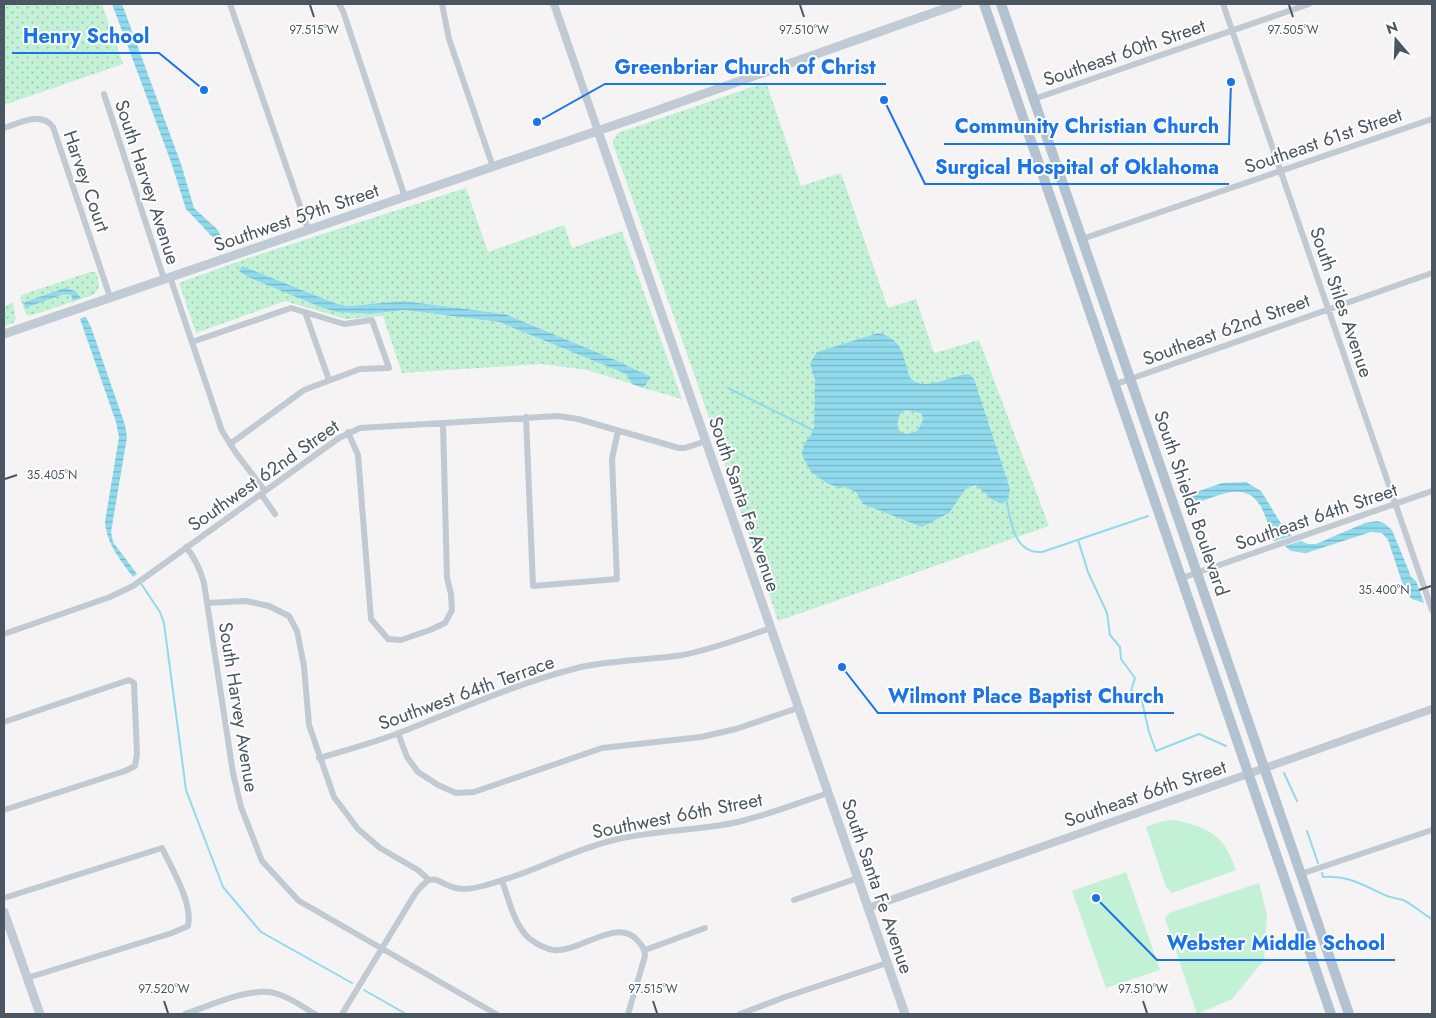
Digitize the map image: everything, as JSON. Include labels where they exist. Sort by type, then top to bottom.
[{"type":"main road","name":"Southwest 59th Street","points":[[4,334],[308,229],[405,198],[958,4]]},
{"type":"main road","name":"South Shields Boulevard","points":[[984,4],[1331,1014]]},
{"type":"main road","name":"South Shields Boulevard","points":[[1001,4],[1349,1014]]},
{"type":"main road","name":"South Santa Fe Avenue","points":[[598,130],[905,1014]]},
{"type":"main road","points":[[1049,191],[1064,186]]},
{"type":"main road","points":[[4,912],[40,1014]]},
{"type":"street","points":[[230,4],[308,229]]},
{"type":"street","points":[[339,4],[405,198]]},
{"type":"street","points":[[442,4],[449,39],[492,167]]},
{"type":"street","name":"South Santa Fe Avenue","points":[[554,4],[598,130]]},
{"type":"street","name":"South Stiles Avenue","points":[[1223,4],[1431,607]]},
{"type":"street","name":"Southeast 60th Street","points":[[1034,99],[1309,4]]},
{"type":"street","name":"South Harvey Avenue","points":[[104,94],[222,431],[263,492],[275,514]]},
{"type":"street","name":"Harvey Court","points":[[4,128],[35,119],[49,121],[53,127],[110,297]]},
{"type":"street","name":"Southeast 61st Street","points":[[1082,239],[1432,119]]},
{"type":"street","name":"Southeast 62nd Street","points":[[1116,384],[1432,273]]},
{"type":"street","points":[[192,342],[291,308],[344,324],[372,320],[389,368],[360,369],[304,390],[230,444]]},
{"type":"street","points":[[305,312],[329,380]]},
{"type":"street","points":[[526,417],[533,586],[617,578],[612,460],[618,431]]},
{"type":"street","name":"Southwest 62nd Street","points":[[4,634],[122,592],[143,580],[186,547],[348,432],[367,427],[526,417],[568,417],[679,448],[685,448],[706,441]]},
{"type":"street","points":[[348,432],[358,455],[371,619],[378,630],[388,639],[401,640],[445,623],[452,610],[447,578],[443,423]]},
{"type":"street","name":"Southeast 64th Street","points":[[1182,578],[1432,491]]},
{"type":"street","name":"South Harvey Avenue","points":[[186,547],[194,556],[199,568],[207,604],[233,773],[241,806],[262,861],[299,901],[496,1014]]},
{"type":"street","name":"Southwest 66th Street","points":[[207,604],[246,602],[269,606],[290,616],[297,631],[304,666],[309,725],[334,797],[358,829],[380,848],[418,870],[428,879],[436,880],[449,886],[464,889],[502,881],[583,849],[613,840],[636,835],[736,822],[758,817],[828,792]]},
{"type":"street","name":"Southwest 64th Terrace","points":[[319,758],[398,733],[479,700],[535,680],[582,667],[618,661],[681,655],[710,649],[771,628]]},
{"type":"street","points":[[4,722],[129,680],[134,683],[137,754],[135,766],[125,771],[4,810]]},
{"type":"street","points":[[398,733],[407,757],[418,772],[438,785],[456,793],[474,792],[602,748],[701,737],[736,729],[798,708]]},
{"type":"street","name":"Southeast 66th Street","points":[[868,908],[1432,709]]},
{"type":"street","points":[[1301,874],[1432,830]]},
{"type":"street","points":[[4,898],[162,848],[188,905],[190,917],[188,926],[172,933],[28,978]]},
{"type":"street","points":[[794,900],[858,878]]},
{"type":"street","points":[[342,1014],[415,894],[428,879]]},
{"type":"street","points":[[502,881],[523,932],[530,940],[543,947],[555,950],[569,948],[613,932],[622,931],[633,935],[645,950],[642,969],[628,1014]]},
{"type":"street","points":[[645,950],[705,928]]},
{"type":"street","points":[[740,1014],[887,962]]},
{"type":"street","points":[[185,1014],[245,994],[266,991],[286,997],[315,1014]]},
{"type":"green space","points":[[4,4],[102,4],[123,64],[4,105]]},
{"type":"green space","points":[[766,82],[801,186],[841,173],[888,308],[916,299],[934,353],[979,340],[1049,526],[778,621],[613,144],[613,140],[618,133]]},
{"type":"green space","points":[[466,188],[488,252],[564,225],[572,248],[622,231],[682,399],[643,388],[650,377],[613,359],[505,314],[404,301],[349,306],[337,304],[242,266],[352,313],[370,314],[404,310],[499,322],[626,374],[632,384],[587,370],[541,364],[402,373],[383,316],[346,319],[285,301],[196,333],[179,283],[245,259]]},
{"type":"green space","points":[[90,272],[96,272],[99,281],[98,290],[93,295],[36,314],[28,316],[26,314],[20,298],[21,295]]},
{"type":"green space","points":[[13,303],[16,319],[13,323],[4,326],[4,306]]},
{"type":"green space","points":[[1175,820],[1198,826],[1214,835],[1221,841],[1236,870],[1172,893],[1166,887],[1146,827],[1163,821]]},
{"type":"green space","points":[[1126,872],[1160,970],[1106,988],[1072,891]]},
{"type":"green space","points":[[1259,883],[1267,915],[1264,960],[1232,999],[1197,1014],[1165,918],[1169,913]]},
{"type":"water","points":[[112,4],[122,4],[181,164],[194,208],[218,230],[224,243],[220,245],[186,209],[171,162]]},
{"type":"water","points":[[242,266],[337,304],[349,306],[404,301],[505,314],[651,377],[643,388],[632,384],[626,374],[499,322],[404,310],[370,314],[337,312],[248,277],[239,271]]},
{"type":"water","points":[[65,288],[75,291],[81,298],[73,301],[71,295],[64,294],[25,308],[25,302]]},
{"type":"water","points":[[86,317],[91,327],[125,425],[127,437],[111,532],[113,542],[137,574],[133,577],[115,551],[106,530],[105,522],[119,437],[116,422],[80,319]]},
{"type":"water","points":[[878,333],[893,339],[897,344],[901,350],[910,378],[916,382],[931,384],[969,374],[974,379],[1010,489],[1008,500],[1000,503],[991,499],[976,485],[966,488],[949,513],[922,527],[863,504],[856,492],[845,487],[839,488],[827,483],[811,472],[802,455],[804,444],[814,431],[815,380],[810,363],[817,352]],"holes":[[[906,410],[921,413],[923,419],[918,430],[908,434],[899,430],[897,424],[900,414]]]},
{"type":"water","points":[[1246,482],[1261,491],[1285,530],[1292,536],[1274,541],[1262,509],[1251,496],[1243,492],[1232,492],[1206,499],[1187,510],[1182,497],[1222,483]]},
{"type":"water","points":[[1377,521],[1384,523],[1392,530],[1411,577],[1416,581],[1424,603],[1412,599],[1406,594],[1388,540],[1382,533],[1371,532],[1306,553],[1291,551],[1285,546],[1301,541],[1308,544],[1316,544],[1365,523]]},
{"type":"waterway","points":[[728,388],[815,431]]},
{"type":"waterway","points":[[1006,499],[1015,534],[1019,542],[1025,548],[1032,551],[1042,552],[1148,516]]},
{"type":"waterway","points":[[1078,540],[1088,572],[1107,613],[1110,635],[1120,647],[1121,659],[1135,678],[1131,691],[1141,697],[1149,732],[1156,751],[1199,734],[1226,746]]},
{"type":"waterway","points":[[142,585],[160,612],[164,623],[186,790],[223,887],[261,932],[352,983]]},
{"type":"waterway","points":[[1284,773],[1297,801]]},
{"type":"waterway","points":[[1307,831],[1318,863]]},
{"type":"waterway","points":[[1322,873],[1323,877],[1348,879],[1387,896],[1403,900],[1432,919]]},
{"type":"waterway","points":[[364,990],[406,1014]]},
{"type":"place","name":"Community Christian Church","points":[[1231,82]]},
{"type":"place","name":"Henry School","points":[[204,90]]},
{"type":"place","name":"Surgical Hospital of Oklahoma","points":[[884,100]]},
{"type":"place","name":"Greenbriar Church of Christ","points":[[537,122]]},
{"type":"place","name":"Wilmont Place Baptist Church","points":[[842,667]]},
{"type":"place","name":"Webster Middle School","points":[[1096,898]]}]
